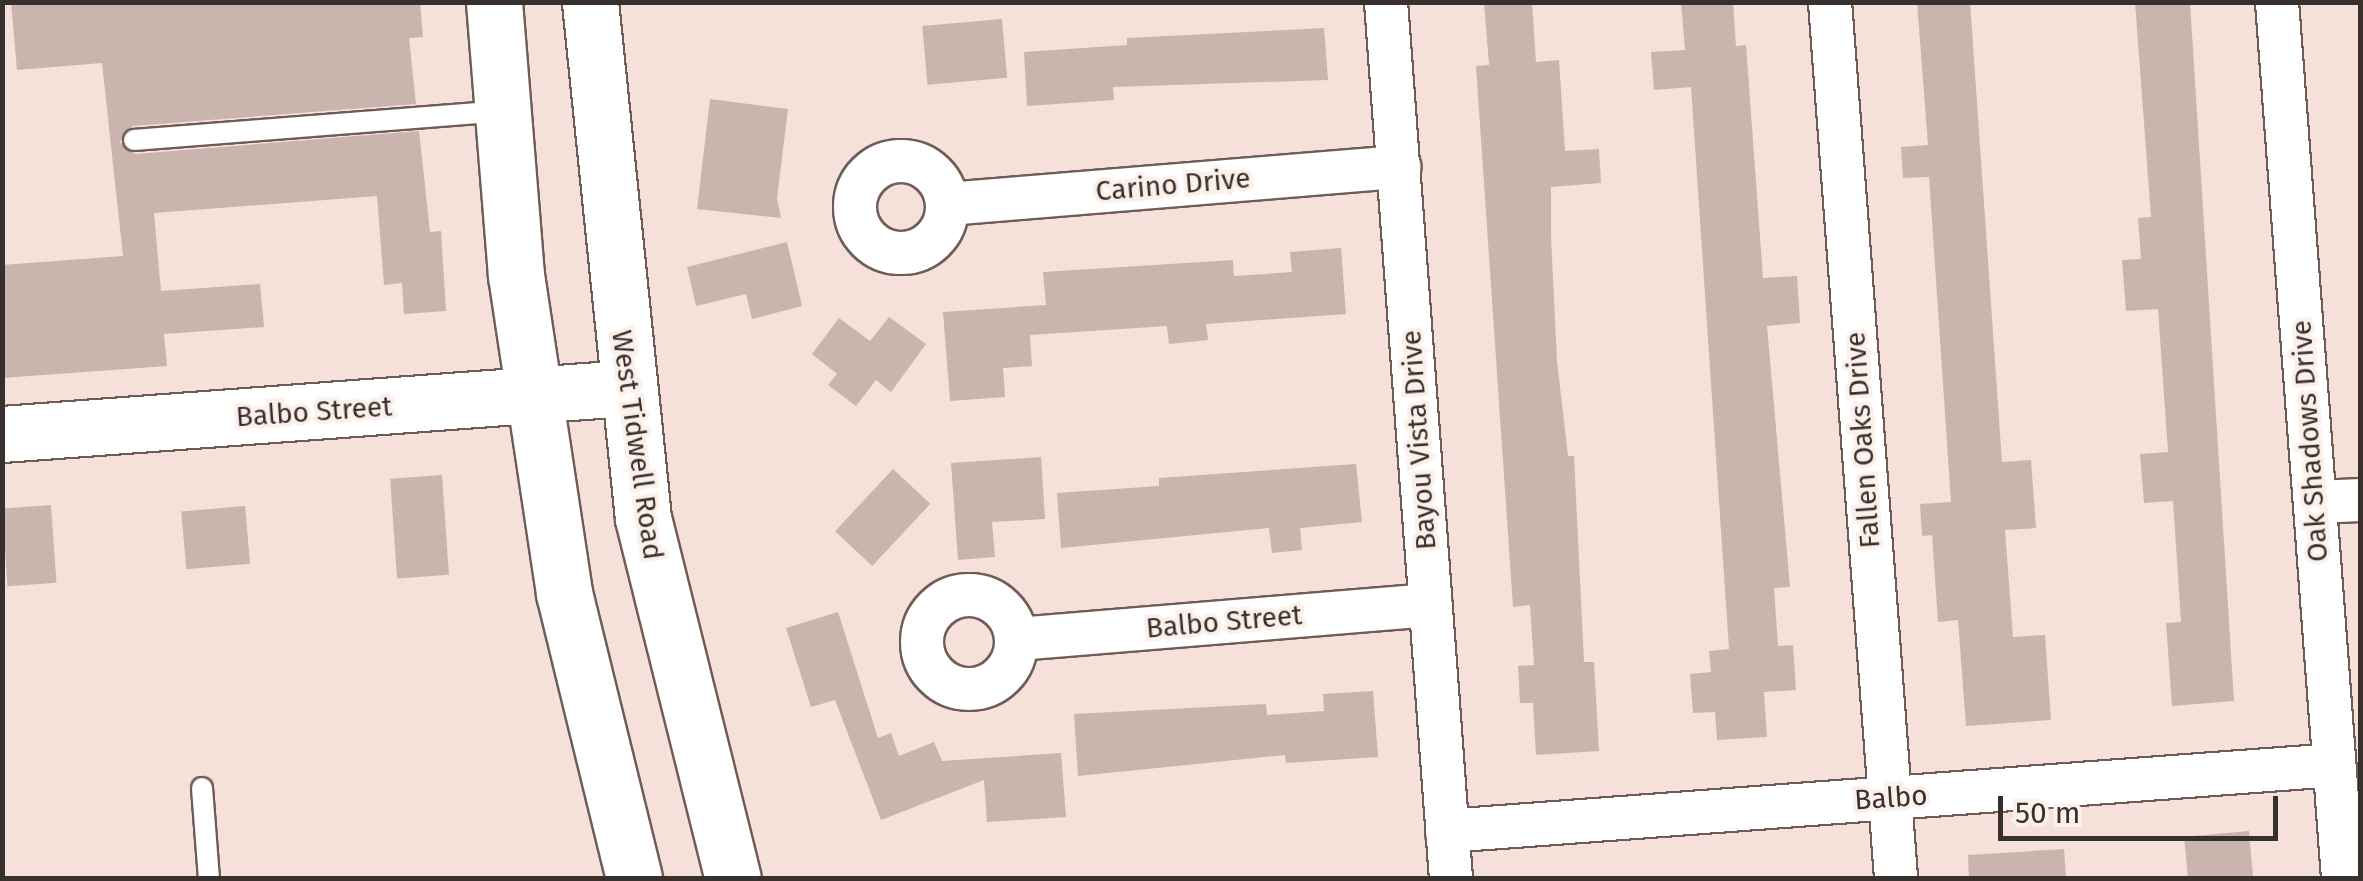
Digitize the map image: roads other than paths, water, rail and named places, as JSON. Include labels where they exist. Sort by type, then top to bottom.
[{"type":"main road","points":[[494,2],[532,397],[564,593],[634,878]]},
{"type":"main road","name":"West Tidwell Road","points":[[590,2],[626,388],[644,518],[733,878]]},
{"type":"main road","name":"Balbo Street","points":[[2,434],[626,388]]},
{"type":"street","name":"Bayou Vista Drive","points":[[1386,2],[1450,878]]},
{"type":"street","name":"Fallen Oaks Drive","points":[[1830,2],[1896,878]]},
{"type":"street","name":"Oak Shadows Drive","points":[[2277,2],[2343,878]]},
{"type":"street","name":"Carino Drive","points":[[947,204],[1399,166]]},
{"type":"street","points":[[2315,502],[2360,500]]},
{"type":"street","name":"Balbo Street","points":[[1017,638],[1431,605]]},
{"type":"street","name":"Balbo","points":[[1447,831],[2335,765]]},
{"type":"lane","points":[[134,140],[503,110]]},
{"type":"lane","points":[[202,788],[209,878]]}]
